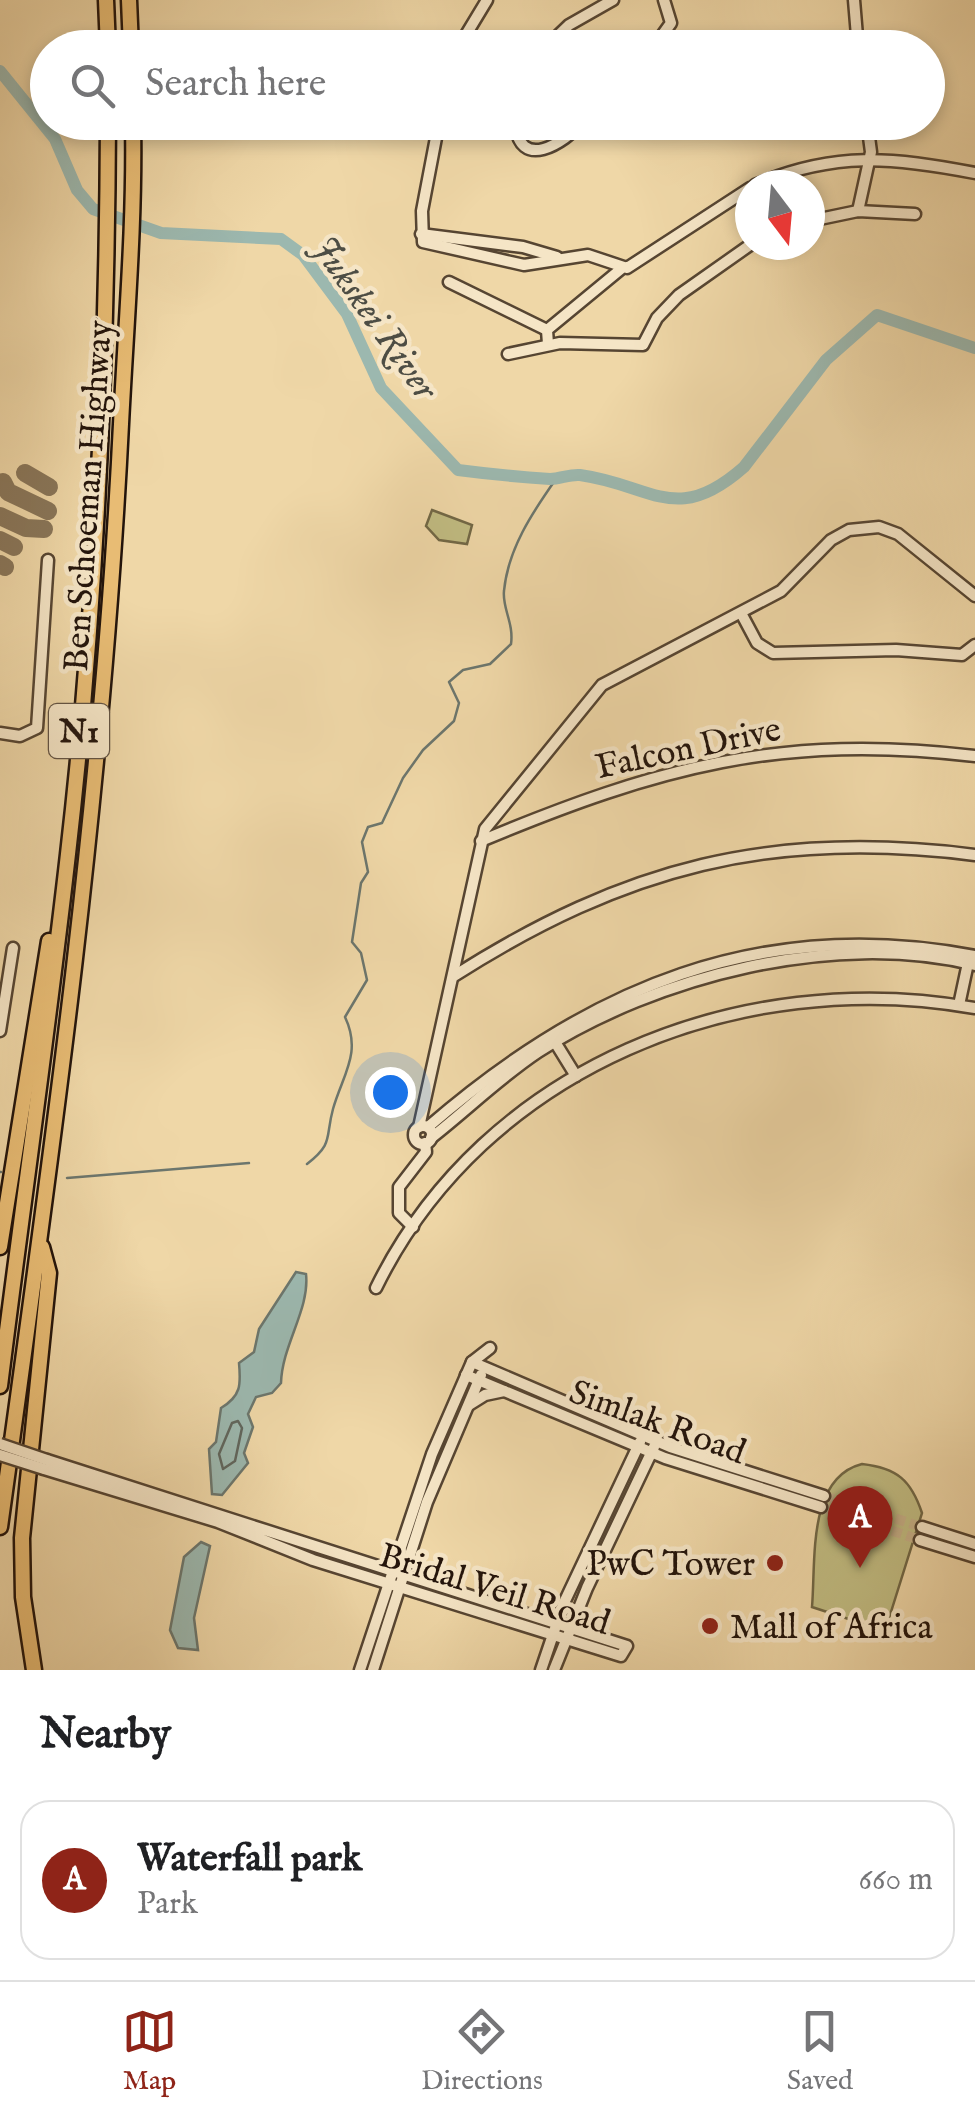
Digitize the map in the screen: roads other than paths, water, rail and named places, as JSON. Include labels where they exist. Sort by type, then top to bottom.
[{"type":"highway","points":[[106,0],[107,30]]},
{"type":"highway","points":[[129,0],[130,30]]},
{"type":"highway","name":"Ben Schoeman Highway","points":[[0,1386],[68,852],[94,556],[108,257],[108,140]]},
{"type":"highway","name":"Ben Schoeman Highway","points":[[0,1527],[89,866],[113,596],[133,260],[133,140]]},
{"type":"highway","points":[[0,1247],[43,968],[68,852]]},
{"type":"highway","points":[[37,1670],[30,1639],[22,1538],[49,1273],[40,1242]]},
{"type":"street","points":[[469,30],[487,0]]},
{"type":"street","points":[[564,30],[613,0]]},
{"type":"street","points":[[664,0],[671,23],[666,30]]},
{"type":"street","points":[[854,0],[856,30]]},
{"type":"street","points":[[422,238],[436,140]]},
{"type":"street","points":[[521,140],[526,146],[545,150],[566,140]]},
{"type":"street","points":[[858,211],[870,158],[868,140]]},
{"type":"street","points":[[798,170],[870,158],[975,173]]},
{"type":"street","points":[[547,330],[622,268],[642,261],[735,196]]},
{"type":"street","points":[[825,218],[858,211],[915,214]]},
{"type":"street","points":[[422,238],[503,244],[558,258]]},
{"type":"street","points":[[422,238],[500,260],[534,265],[588,255],[622,268]]},
{"type":"street","points":[[500,260],[503,244]]},
{"type":"street","points":[[508,354],[548,344],[642,345],[657,318],[679,295],[735,256]]},
{"type":"street","points":[[449,282],[547,330]]},
{"type":"street","points":[[547,330],[548,344]]},
{"type":"street","points":[[412,1226],[400,1213],[399,1187],[426,1152],[453,976],[482,841],[492,817],[602,686],[780,591],[840,533],[870,526],[898,534],[975,596]]},
{"type":"street","points":[[0,733],[20,736],[37,728],[48,560]]},
{"type":"street","points":[[741,613],[757,644],[773,654],[896,650],[962,655],[975,645]]},
{"type":"street","name":"Falcon Drive","points":[[482,841],[623,784],[752,755],[890,748],[975,756]]},
{"type":"street","points":[[453,976],[547,920],[581,905],[640,882],[721,860],[782,850],[874,844],[975,855]]},
{"type":"street","points":[[0,1031],[13,948]]},
{"type":"street","points":[[426,1134],[494,1070],[571,1027],[666,984],[737,963],[831,951],[925,951],[972,961],[959,1005]]},
{"type":"street","points":[[376,1288],[412,1226],[480,1147],[576,1076],[663,1033],[748,1008],[856,996],[975,1008]]},
{"type":"street","points":[[426,1134],[571,1027]]},
{"type":"street","points":[[555,1042],[576,1076]]},
{"type":"street","points":[[360,1670],[414,1499],[472,1362],[490,1348],[427,1502],[374,1670]]},
{"type":"street","points":[[472,1362],[484,1366]]},
{"type":"street","name":"Simlak Road","points":[[484,1366],[643,1434],[654,1446]]},
{"type":"street","name":"Simlak Road","points":[[466,1374],[638,1446],[654,1446],[822,1501]]},
{"type":"street","points":[[467,1407],[485,1395],[505,1391]]},
{"type":"street","points":[[541,1670],[558,1620],[643,1434]]},
{"type":"street","name":"Bridal Veil Road","points":[[0,1444],[46,1464],[387,1584],[624,1656],[625,1643],[558,1620],[46,1464],[0,1454]]},
{"type":"street","points":[[554,1670],[654,1446]]},
{"type":"street","points":[[922,1526],[975,1544]]},
{"type":"street","points":[[920,1540],[975,1557]]},
{"type":"water","points":[[296,1272],[306,1274],[306,1287],[281,1383],[272,1393],[256,1397],[248,1414],[253,1427],[244,1453],[248,1463],[222,1495],[212,1494],[209,1449],[216,1442],[221,1408],[236,1394],[239,1363],[254,1352],[259,1329]]},
{"type":"water","points":[[201,1542],[210,1546],[194,1618],[198,1650],[178,1648],[170,1630],[184,1557]]},
{"type":"waterway","name":"Jukskei River","points":[[0,71],[30,108]]},
{"type":"waterway","name":"Jukskei River","points":[[55,140],[77,190],[93,209],[161,233],[281,239],[303,255],[347,314],[381,388],[458,470],[550,479],[580,475],[664,497],[700,495],[744,467],[826,360],[877,315],[975,348]]},
{"type":"waterway","points":[[307,1164],[327,1140],[351,1053],[345,1017],[367,980],[361,953],[352,942],[361,883],[368,872],[362,842],[368,827],[382,823],[403,778],[423,750],[454,721],[459,703],[449,682],[463,670],[490,664],[511,644],[504,597],[510,561],[530,518],[556,479]]},
{"type":"waterway","points":[[67,1178],[249,1163]]},
{"type":"tunnel","points":[[824,1496],[922,1527]]},
{"type":"tunnel","points":[[821,1507],[920,1540]]},
{"type":"place","name":"PwC Tower","points":[[775,1563]]},
{"type":"place","name":"Waterfall park","points":[[860,1568]]},
{"type":"place","name":"Mall of Africa","points":[[710,1626]]}]
